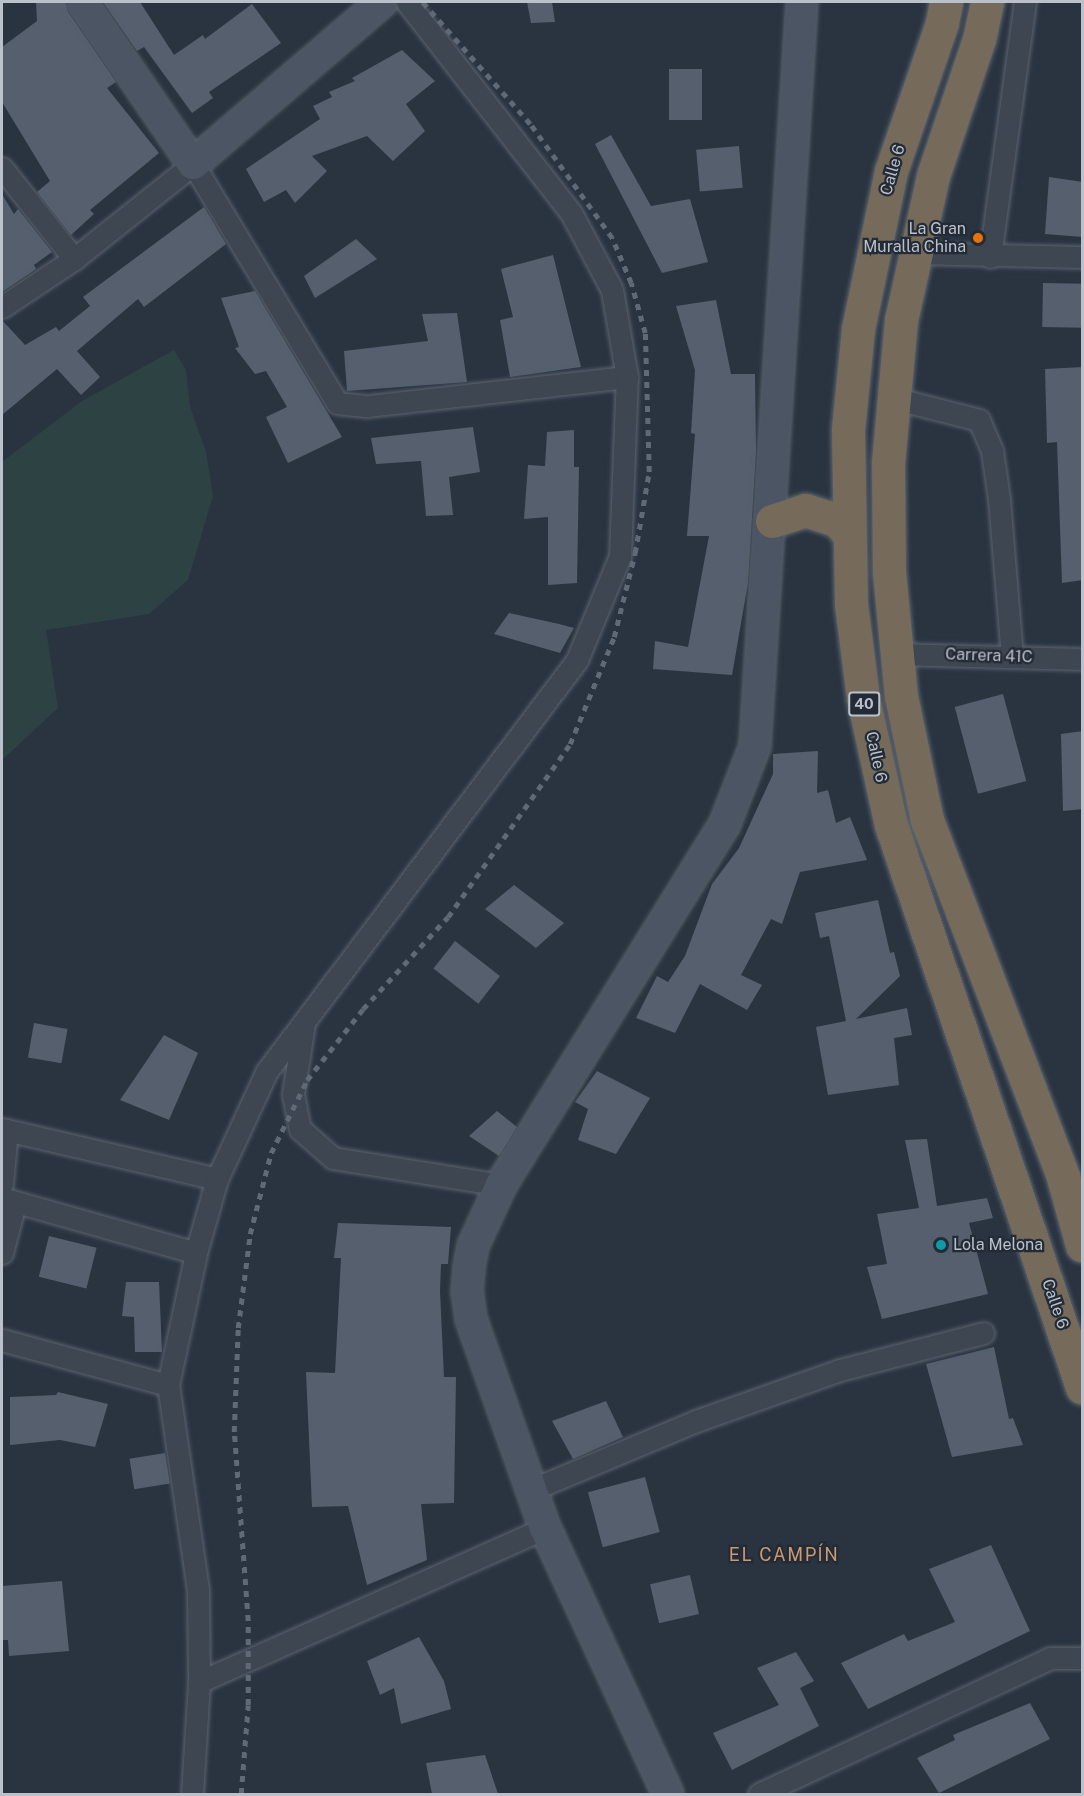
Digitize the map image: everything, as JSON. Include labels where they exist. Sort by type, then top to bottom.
[{"type":"highway","name":"Calle 6","points":[[946,2],[942,22],[891,171],[858,328],[848,429],[847,532],[863,698],[891,825],[1083,1387]]},
{"type":"highway","name":"40","points":[[987,2],[979,39],[933,176],[914,253],[893,398],[888,462],[889,561],[896,654],[927,820],[1073,1174],[1083,1245]]},
{"type":"highway","points":[[772,521],[805,510],[838,521],[847,532]]},
{"type":"main road","points":[[82,2],[193,165],[382,2]]},
{"type":"main road","points":[[668,1794],[545,1528],[471,1319],[467,1292],[473,1246],[501,1185],[724,825],[742,785],[755,746],[760,710],[772,521],[802,2]]},
{"type":"street","points":[[192,1794],[200,1682],[198,1590],[168,1385],[195,1253],[218,1179],[267,1071],[577,660],[620,556],[627,377],[612,290],[571,213],[407,2]]},
{"type":"street","points":[[990,257],[1024,2]]},
{"type":"street","points":[[2,307],[74,259],[193,165],[337,403],[368,406],[627,377]]},
{"type":"street","points":[[2,168],[74,259]]},
{"type":"street","points":[[914,253],[990,257],[1083,257]]},
{"type":"street","points":[[893,398],[979,420],[992,451],[999,499],[1012,657]]},
{"type":"street","name":"Carrera 41C","points":[[896,654],[1083,659]]},
{"type":"street","points":[[304,1022],[293,1095],[300,1129],[333,1158],[501,1185]]},
{"type":"street","points":[[2,1184],[4,1130],[218,1179]]},
{"type":"street","points":[[2,1253],[8,1201],[195,1253]]},
{"type":"street","points":[[531,1491],[696,1421],[840,1370],[983,1334]]},
{"type":"street","points":[[2,1340],[168,1385]]},
{"type":"street","points":[[200,1682],[545,1528]]},
{"type":"street","points":[[759,1794],[1050,1659],[1083,1658]]},
{"type":"green space","points":[[174,350],[186,370],[190,407],[206,452],[213,496],[188,580],[149,614],[46,630],[58,708],[2,760],[2,462],[82,401]]},
{"type":"building","points":[[36,2],[65,2],[68,12],[116,82],[107,88],[159,153],[90,210],[94,214],[71,235],[37,192],[50,181],[2,102],[2,47],[37,21]]},
{"type":"building","points":[[103,2],[140,2],[174,55],[203,35],[205,39],[252,4],[281,43],[209,92],[213,98],[192,113],[144,47],[137,51]]},
{"type":"building","points":[[527,2],[552,2],[555,22],[531,23]]},
{"type":"building","points":[[402,50],[435,81],[406,104],[425,131],[393,161],[367,136],[312,156],[327,171],[295,203],[286,190],[264,202],[246,169],[320,119],[313,106],[332,97],[329,92],[355,81],[352,78]]},
{"type":"building","points":[[669,69],[702,69],[702,120],[669,120]]},
{"type":"building","points":[[611,135],[651,206],[690,199],[708,262],[662,273],[595,144]]},
{"type":"building","points":[[739,146],[743,188],[700,192],[696,150]]},
{"type":"building","points":[[1049,177],[1083,182],[1083,237],[1045,234]]},
{"type":"building","points":[[2,194],[14,214],[18,209],[52,252],[34,265],[36,269],[2,292]]},
{"type":"building","points":[[204,207],[226,244],[144,307],[138,299],[77,351],[100,377],[81,395],[57,369],[2,415],[2,320],[25,345],[56,327],[59,331],[90,306],[83,297]]},
{"type":"building","points":[[356,239],[377,259],[315,298],[304,276]]},
{"type":"building","points":[[553,255],[581,367],[510,377],[500,320],[513,317],[501,269]]},
{"type":"building","points":[[1043,283],[1082,284],[1082,328],[1042,327]]},
{"type":"building","points":[[255,291],[342,437],[288,463],[266,417],[287,407],[266,371],[255,374],[235,348],[239,347],[221,298]]},
{"type":"building","points":[[716,300],[731,374],[755,374],[756,451],[748,583],[732,675],[653,669],[655,641],[688,647],[709,536],[687,536],[695,434],[691,433],[695,370],[676,306]]},
{"type":"building","points":[[457,313],[467,382],[347,391],[344,351],[428,341],[422,314]]},
{"type":"building","points":[[1083,367],[1083,580],[1062,583],[1057,442],[1047,443],[1045,369]]},
{"type":"building","points":[[473,427],[480,472],[449,477],[453,515],[426,516],[421,461],[376,464],[371,438]]},
{"type":"building","points":[[574,430],[574,467],[579,467],[577,583],[548,585],[548,517],[524,519],[528,465],[545,466],[547,432]]},
{"type":"building","points":[[509,613],[574,628],[560,653],[494,634]]},
{"type":"building","points":[[1003,694],[1026,781],[978,794],[955,707]]},
{"type":"building","points":[[1083,731],[1083,809],[1063,811],[1061,734]]},
{"type":"building","points":[[818,751],[817,793],[828,790],[836,823],[850,817],[867,860],[800,872],[782,924],[771,919],[741,975],[762,985],[747,1010],[700,984],[675,1033],[636,1018],[657,976],[668,982],[685,956],[712,884],[739,848],[773,774],[773,754]]},
{"type":"building","points":[[514,885],[564,923],[536,948],[485,909]]},
{"type":"building","points":[[878,900],[890,953],[894,952],[900,976],[856,1019],[907,1008],[912,1035],[894,1038],[899,1085],[828,1095],[816,1027],[846,1021],[829,936],[820,938],[815,913]]},
{"type":"building","points":[[455,941],[500,976],[478,1004],[433,969]]},
{"type":"building","points":[[34,1023],[67,1029],[61,1063],[28,1057]]},
{"type":"building","points":[[164,1035],[198,1053],[169,1120],[120,1100]]},
{"type":"building","points":[[597,1071],[650,1098],[616,1154],[578,1140],[588,1109],[575,1102]]},
{"type":"building","points":[[497,1111],[517,1127],[499,1156],[469,1136]]},
{"type":"building","points":[[927,1139],[937,1206],[987,1198],[993,1218],[969,1223],[988,1294],[882,1319],[867,1267],[887,1264],[877,1214],[919,1208],[905,1140]]},
{"type":"building","points":[[338,1223],[451,1227],[448,1264],[441,1264],[440,1291],[444,1377],[456,1377],[454,1503],[421,1504],[427,1560],[367,1585],[348,1506],[312,1507],[306,1372],[335,1373],[341,1258],[334,1258]]},
{"type":"building","points":[[49,1236],[97,1248],[86,1289],[39,1277]]},
{"type":"building","points":[[126,1282],[159,1282],[162,1352],[135,1352],[134,1317],[122,1316]]},
{"type":"building","points":[[994,1347],[1009,1419],[1013,1418],[1023,1445],[952,1457],[926,1364]]},
{"type":"building","points":[[58,1392],[108,1404],[95,1447],[60,1440],[10,1445],[10,1397],[56,1395]]},
{"type":"building","points":[[606,1401],[623,1437],[573,1459],[552,1421]]},
{"type":"building","points":[[165,1453],[170,1484],[134,1489],[129,1459]]},
{"type":"building","points":[[645,1477],[660,1532],[603,1547],[588,1492]]},
{"type":"building","points":[[991,1545],[1030,1631],[868,1709],[841,1663],[904,1634],[908,1641],[955,1622],[929,1569]]},
{"type":"building","points":[[690,1575],[699,1614],[659,1623],[650,1584]]},
{"type":"building","points":[[62,1581],[69,1651],[9,1656],[8,1640],[2,1640],[2,1586]]},
{"type":"building","points":[[419,1637],[444,1681],[451,1709],[401,1724],[394,1688],[380,1695],[367,1661]]},
{"type":"building","points":[[796,1652],[814,1681],[800,1688],[819,1726],[732,1770],[713,1733],[779,1705],[757,1668]]},
{"type":"building","points":[[1030,1703],[1050,1739],[939,1793],[917,1758],[955,1740],[953,1735]]},
{"type":"building","points":[[485,1755],[498,1794],[432,1794],[426,1763]]},
{"type":"railway","points":[[241,1794],[248,1705],[248,1621],[234,1432],[238,1328],[250,1234],[271,1153],[307,1080],[363,1009],[448,917],[570,744],[614,637],[635,553],[649,472],[645,333],[631,283],[612,238],[530,124],[422,2]]},
{"type":"place","name":"La Gran Muralla China","points":[[978,238]]},
{"type":"place","name":"Lola Melona","points":[[941,1245]]},
{"type":"district","name":"EL CAMPÍN","points":[[784,1555]]}]
